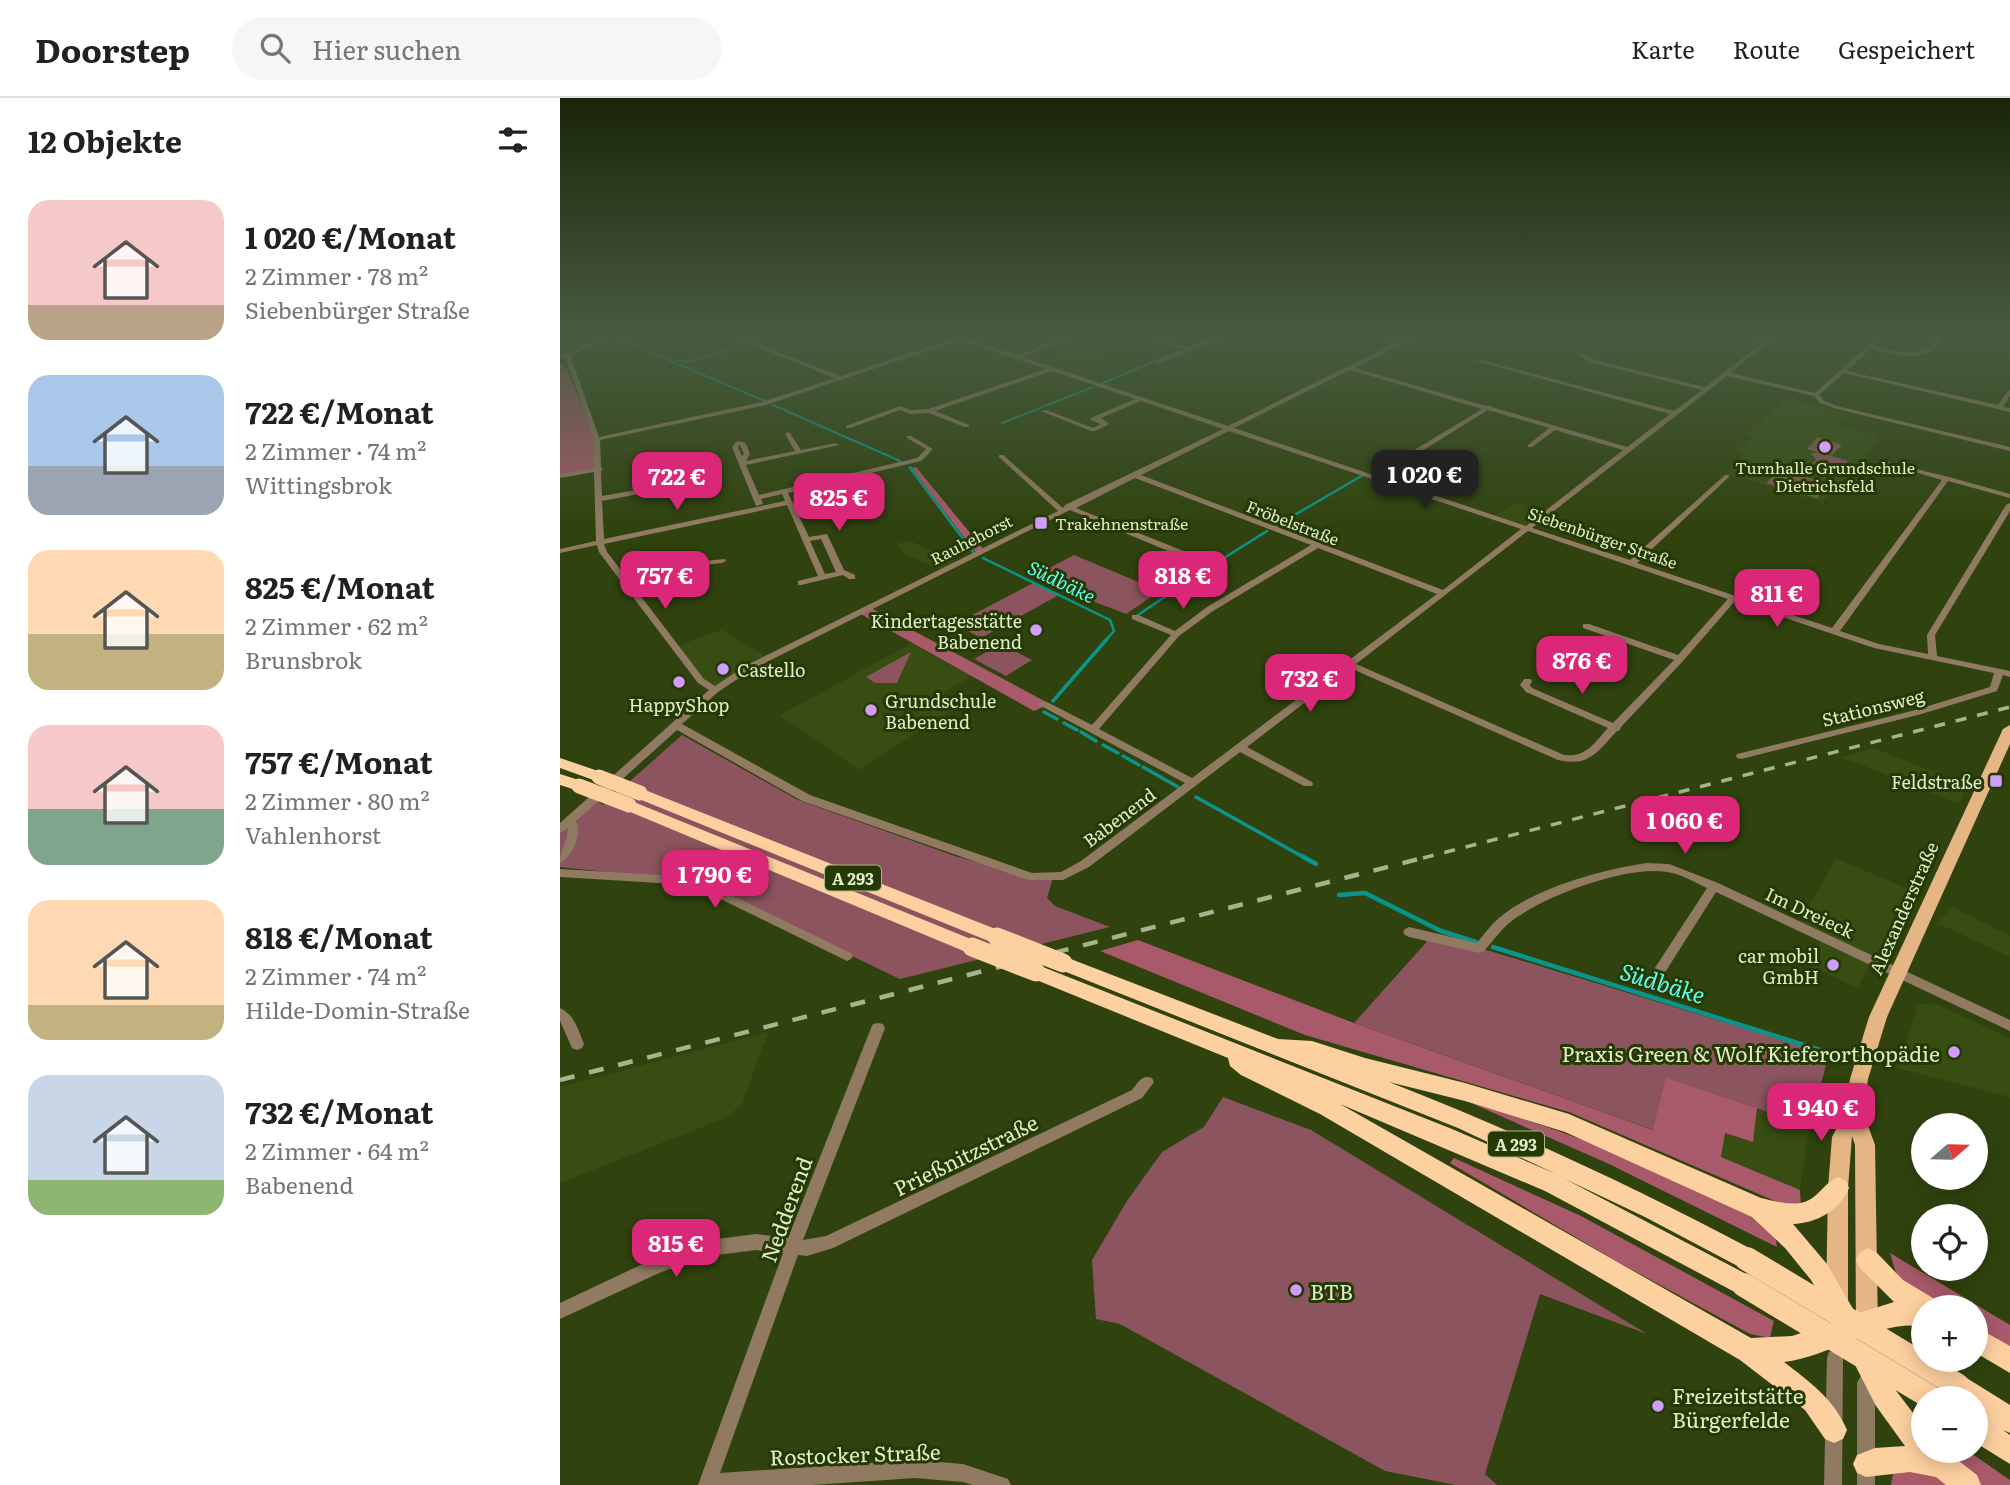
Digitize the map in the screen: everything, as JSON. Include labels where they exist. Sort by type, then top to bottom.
[{"type":"highway","name":"A 293","points":[[560,763],[599,777],[634,799],[972,947],[1444,1136],[1553,1184],[1744,1285],[1911,1386]]},
{"type":"highway","name":"A 293","points":[[560,779],[634,799],[997,937],[1465,1121],[1653,1209],[1747,1259],[1957,1385],[2010,1420]]},
{"type":"highway","points":[[1278,1047],[1312,1049],[1365,1067],[1489,1099],[1569,1125],[1655,1160],[1760,1209],[1785,1214],[1812,1212],[1838,1188]]},
{"type":"highway","points":[[1225,1049],[1248,1069],[1328,1107],[1749,1351],[1814,1401],[1834,1430]]},
{"type":"highway","points":[[1760,1209],[1793,1240],[1819,1272],[1837,1301],[1847,1336],[1866,1373],[1911,1431]]},
{"type":"highway","points":[[1868,1260],[1895,1288],[1911,1298]]},
{"type":"highway","points":[[1749,1351],[1798,1348],[1847,1336],[1898,1313],[1911,1314]]},
{"type":"highway","points":[[1988,1346],[2010,1360]]},
{"type":"highway","points":[[1988,1435],[2010,1451]]},
{"type":"highway","points":[[1866,1474],[1889,1457],[1911,1458]]},
{"type":"highway","points":[[1940,1463],[1967,1485]]},
{"type":"main road","name":"Alexanderstraße","points":[[1837,1301],[1838,1188],[1842,1137],[1854,1112],[1859,1079],[1878,1017],[2010,729]]},
{"type":"main road","name":"Alexanderstraße","points":[[1847,1336],[1868,1260],[1865,1145],[1854,1112]]},
{"type":"street","points":[[581,399],[597,439],[600,470],[600,543],[607,561],[701,681],[715,690]]},
{"type":"street","points":[[597,439],[780,399]]},
{"type":"street","points":[[848,427],[900,408],[910,412],[929,411],[965,399]]},
{"type":"street","points":[[1044,411],[1093,430],[1106,424],[1097,420],[1098,417],[1140,399]]},
{"type":"street","name":"Siebenbürger Straße","points":[[1144,399],[1885,649],[2004,673]]},
{"type":"street","name":"Rauhehorst","points":[[560,829],[715,690],[748,668],[1288,399]]},
{"type":"street","points":[[1460,399],[1627,449]]},
{"type":"street","points":[[1621,399],[1675,413]]},
{"type":"street","name":"Babenend","points":[[676,725],[806,798],[1032,877],[1053,878],[1072,872],[1241,748],[1693,399]]},
{"type":"street","points":[[1819,399],[1834,406],[2010,449]]},
{"type":"street","points":[[1958,399],[2010,410]]},
{"type":"street","points":[[1999,408],[2005,399]]},
{"type":"street","points":[[1376,476],[1489,407]]},
{"type":"street","points":[[929,411],[967,426]]},
{"type":"street","points":[[1530,446],[1554,428]]},
{"type":"street","points":[[788,434],[799,453]]},
{"type":"street","points":[[757,498],[919,460],[930,449],[909,437]]},
{"type":"street","points":[[761,508],[742,463],[836,445]]},
{"type":"street","points":[[1001,456],[1065,509],[1183,554]]},
{"type":"street","points":[[1889,463],[2010,496]]},
{"type":"street","points":[[560,476],[600,470]]},
{"type":"street","name":"Fröbelstraße","points":[[1135,475],[1443,593]]},
{"type":"street","points":[[1631,564],[1727,476]]},
{"type":"street","points":[[1834,632],[1947,478]]},
{"type":"street","points":[[599,499],[665,487]]},
{"type":"street","points":[[785,492],[823,578]]},
{"type":"street","points":[[560,551],[789,502]]},
{"type":"street","points":[[1933,658],[1931,635],[2010,505]]},
{"type":"street","points":[[806,540],[824,536],[841,573]]},
{"type":"street","points":[[1094,729],[1176,634],[1210,609],[1317,545]]},
{"type":"street","points":[[623,582],[673,566],[722,561]]},
{"type":"street","points":[[801,583],[841,573],[852,577]]},
{"type":"street","points":[[1349,664],[1562,758],[1575,760],[1588,755],[1616,728],[1732,599]]},
{"type":"street","points":[[1135,617],[1176,634]]},
{"type":"street","points":[[1586,626],[1680,659]]},
{"type":"street","name":"Stationsweg","points":[[1741,756],[1915,713],[1994,689],[2004,673]]},
{"type":"street","points":[[1527,681],[1525,685],[1529,690],[1616,728]]},
{"type":"street","points":[[1044,704],[1193,783]]},
{"type":"street","points":[[1241,748],[1308,784]]},
{"type":"street","points":[[560,859],[570,844],[574,830],[570,821]]},
{"type":"street","name":"Im Dreieck","points":[[1409,932],[1480,948],[1505,920],[1540,898],[1620,873],[1653,867],[1667,868],[1714,886],[2010,1026]]},
{"type":"street","points":[[560,873],[694,881],[847,956]]},
{"type":"street","points":[[1653,981],[1714,886]]},
{"type":"street","points":[[560,1013],[569,1021],[577,1044]]},
{"type":"street","name":"Nedderend","points":[[708,1484],[793,1246],[877,1028]]},
{"type":"street","name":"Prießnitzstraße","points":[[560,1311],[655,1267],[702,1249],[756,1242],[807,1248],[828,1243],[1137,1094],[1147,1082]]},
{"type":"street","name":"Alexanderstraße","points":[[1833,1485],[1834,1430],[1847,1336]]},
{"type":"street","points":[[1866,1373],[1866,1474]]},
{"type":"street","name":"Rostocker Straße","points":[[708,1484],[915,1469],[963,1473],[1002,1485]]},
{"type":"shaded area","points":[[560,399],[579,399],[596,440],[596,469],[560,475]]},
{"type":"shaded area","points":[[1785,399],[1789,399],[1848,413],[1837,425],[1878,436],[1870,452],[1822,502],[1725,473],[1742,457],[1737,450],[1753,437],[1746,434]]},
{"type":"shaded area","points":[[1818,437],[1842,445],[1832,455],[1818,452],[1848,461],[1839,471],[1813,464],[1816,459],[1811,454],[1817,452],[1807,449]]},
{"type":"shaded area","points":[[916,467],[984,550],[977,554],[911,468]]},
{"type":"shaded area","points":[[1780,470],[1830,484],[1817,498],[1766,483]]},
{"type":"shaded area","points":[[1517,502],[1547,511],[1527,526],[1495,516]]},
{"type":"shaded area","points":[[910,541],[960,563],[942,571],[903,553],[897,544]]},
{"type":"shaded area","points":[[1074,555],[1160,591],[1126,614],[1088,601],[1036,575]]},
{"type":"shaded area","points":[[1033,583],[1059,595],[981,638],[955,624]]},
{"type":"shaded area","points":[[869,607],[1050,704],[1034,711],[859,613]]},
{"type":"shaded area","points":[[722,630],[768,658],[715,690],[674,647]]},
{"type":"shaded area","name":"Grundschule Babenend","points":[[912,643],[971,676],[943,693],[960,705],[859,770],[780,715]]},
{"type":"shaded area","points":[[1001,644],[1032,660],[1006,676],[974,659]]},
{"type":"shaded area","points":[[911,652],[897,683],[875,683],[866,677]]},
{"type":"shaded area","points":[[682,735],[798,800],[955,856],[1032,877],[1053,878],[1047,898],[1055,906],[1110,927],[900,979],[694,881],[560,867],[560,829],[594,799],[603,805]]},
{"type":"shaded area","points":[[1874,748],[1968,786],[1959,804],[1842,757]]},
{"type":"shaded area","points":[[1836,858],[1917,893],[1883,958],[1868,967],[1858,988],[1814,968],[1808,961],[1823,938],[1798,926]]},
{"type":"shaded area","points":[[1952,907],[2010,936],[2010,957],[1937,923]]},
{"type":"shaded area","points":[[1431,937],[1480,948],[1829,1054],[1809,1128],[1667,1079],[1654,1130],[1354,1023]]},
{"type":"shaded area","points":[[1138,940],[1354,1023],[1653,1130],[1666,1078],[1757,1108],[1753,1142],[1725,1133],[1721,1157],[1800,1190],[1801,1207],[1784,1205],[1569,1112],[1305,1035],[1100,951]]},
{"type":"shaded area","points":[[1934,1003],[2010,1038],[2010,1097],[1897,1068],[1918,1005]]},
{"type":"shaded area","points":[[768,1032],[741,1106],[723,1119],[560,1183],[560,1087]]},
{"type":"shaded area","points":[[1223,1097],[1311,1130],[1647,1334],[1540,1294],[1485,1474],[1497,1485],[1456,1485],[1385,1471],[1120,1324],[1096,1319],[1092,1260],[1127,1201],[1162,1152],[1204,1127]]},
{"type":"shaded area","points":[[1471,1103],[1588,1142],[1664,1173],[1774,1229],[1777,1247],[1607,1163]]},
{"type":"shaded area","points":[[1757,1108],[1809,1128],[1800,1190],[1721,1157],[1725,1133],[1753,1141]]},
{"type":"shaded area","points":[[1454,1158],[1581,1216],[1774,1321],[1770,1338],[1750,1334],[1616,1261],[1450,1163]]},
{"type":"shaded area","points":[[1890,1253],[1911,1266],[1911,1281],[1937,1281],[1960,1295],[1923,1295],[1897,1276]]},
{"type":"shaded area","points":[[1988,1312],[2010,1325],[2010,1349],[1988,1335]]},
{"type":"shaded area","points":[[1951,1463],[1985,1463],[2010,1480],[2010,1485],[1891,1485],[1893,1473],[1924,1469],[1946,1482]]},
{"type":"waterway","name":"Südbäke","points":[[760,399],[765,401]]},
{"type":"waterway","points":[[1002,423],[1063,399]]},
{"type":"waterway","name":"Südbäke","points":[[773,405],[900,461]]},
{"type":"waterway","name":"Südbäke","points":[[910,468],[973,552]]},
{"type":"waterway","points":[[1274,527],[1363,475]]},
{"type":"waterway","points":[[1216,563],[1267,531]]},
{"type":"waterway","name":"Südbäke","points":[[983,558],[1110,620],[1114,631],[1106,640]]},
{"type":"waterway","points":[[1135,617],[1206,569]]},
{"type":"waterway","name":"Südbäke","points":[[1053,701],[1107,639]]},
{"type":"waterway","name":"Südbäke","points":[[1044,712],[1057,719]]},
{"type":"waterway","name":"Südbäke","points":[[1064,723],[1077,730]]},
{"type":"waterway","name":"Südbäke","points":[[1081,732],[1096,741]]},
{"type":"waterway","name":"Südbäke","points":[[1103,745],[1118,753]]},
{"type":"waterway","name":"Südbäke","points":[[1123,756],[1139,765]]},
{"type":"waterway","name":"Südbäke","points":[[1143,767],[1178,787]]},
{"type":"waterway","name":"Südbäke","points":[[1196,797],[1305,858]]},
{"type":"waterway","name":"Südbäke","points":[[1302,856],[1316,864]]},
{"type":"waterway","name":"Südbäke","points":[[1339,895],[1365,893],[1441,931],[1476,942]]},
{"type":"waterway","name":"Südbäke","points":[[1493,947],[1823,1051]]},
{"type":"railway","points":[[1423,858],[2010,707]]},
{"type":"railway","points":[[560,1080],[1430,856]]},
{"type":"place","name":"Turnhalle Grundschule Dietrichsfeld","points":[[1825,447]]},
{"type":"place","name":"Trakehnenstraße","points":[[1041,523]]},
{"type":"place","name":"Kindertagesstätte Babenend","points":[[1036,630]]},
{"type":"place","name":"Castello","points":[[723,669]]},
{"type":"place","name":"HappyShop","points":[[679,682]]},
{"type":"place","name":"Grundschule Babenend","points":[[871,710]]},
{"type":"place","name":"Feldstraße","points":[[1996,781]]},
{"type":"place","name":"car mobil GmbH","points":[[1833,965]]},
{"type":"place","name":"Praxis Green & Wolf Kieferorthopädie","points":[[1954,1052]]},
{"type":"place","name":"BTB","points":[[1296,1290]]},
{"type":"place","name":"Freizeitstätte Bürgerfelde","points":[[1658,1406]]}]
